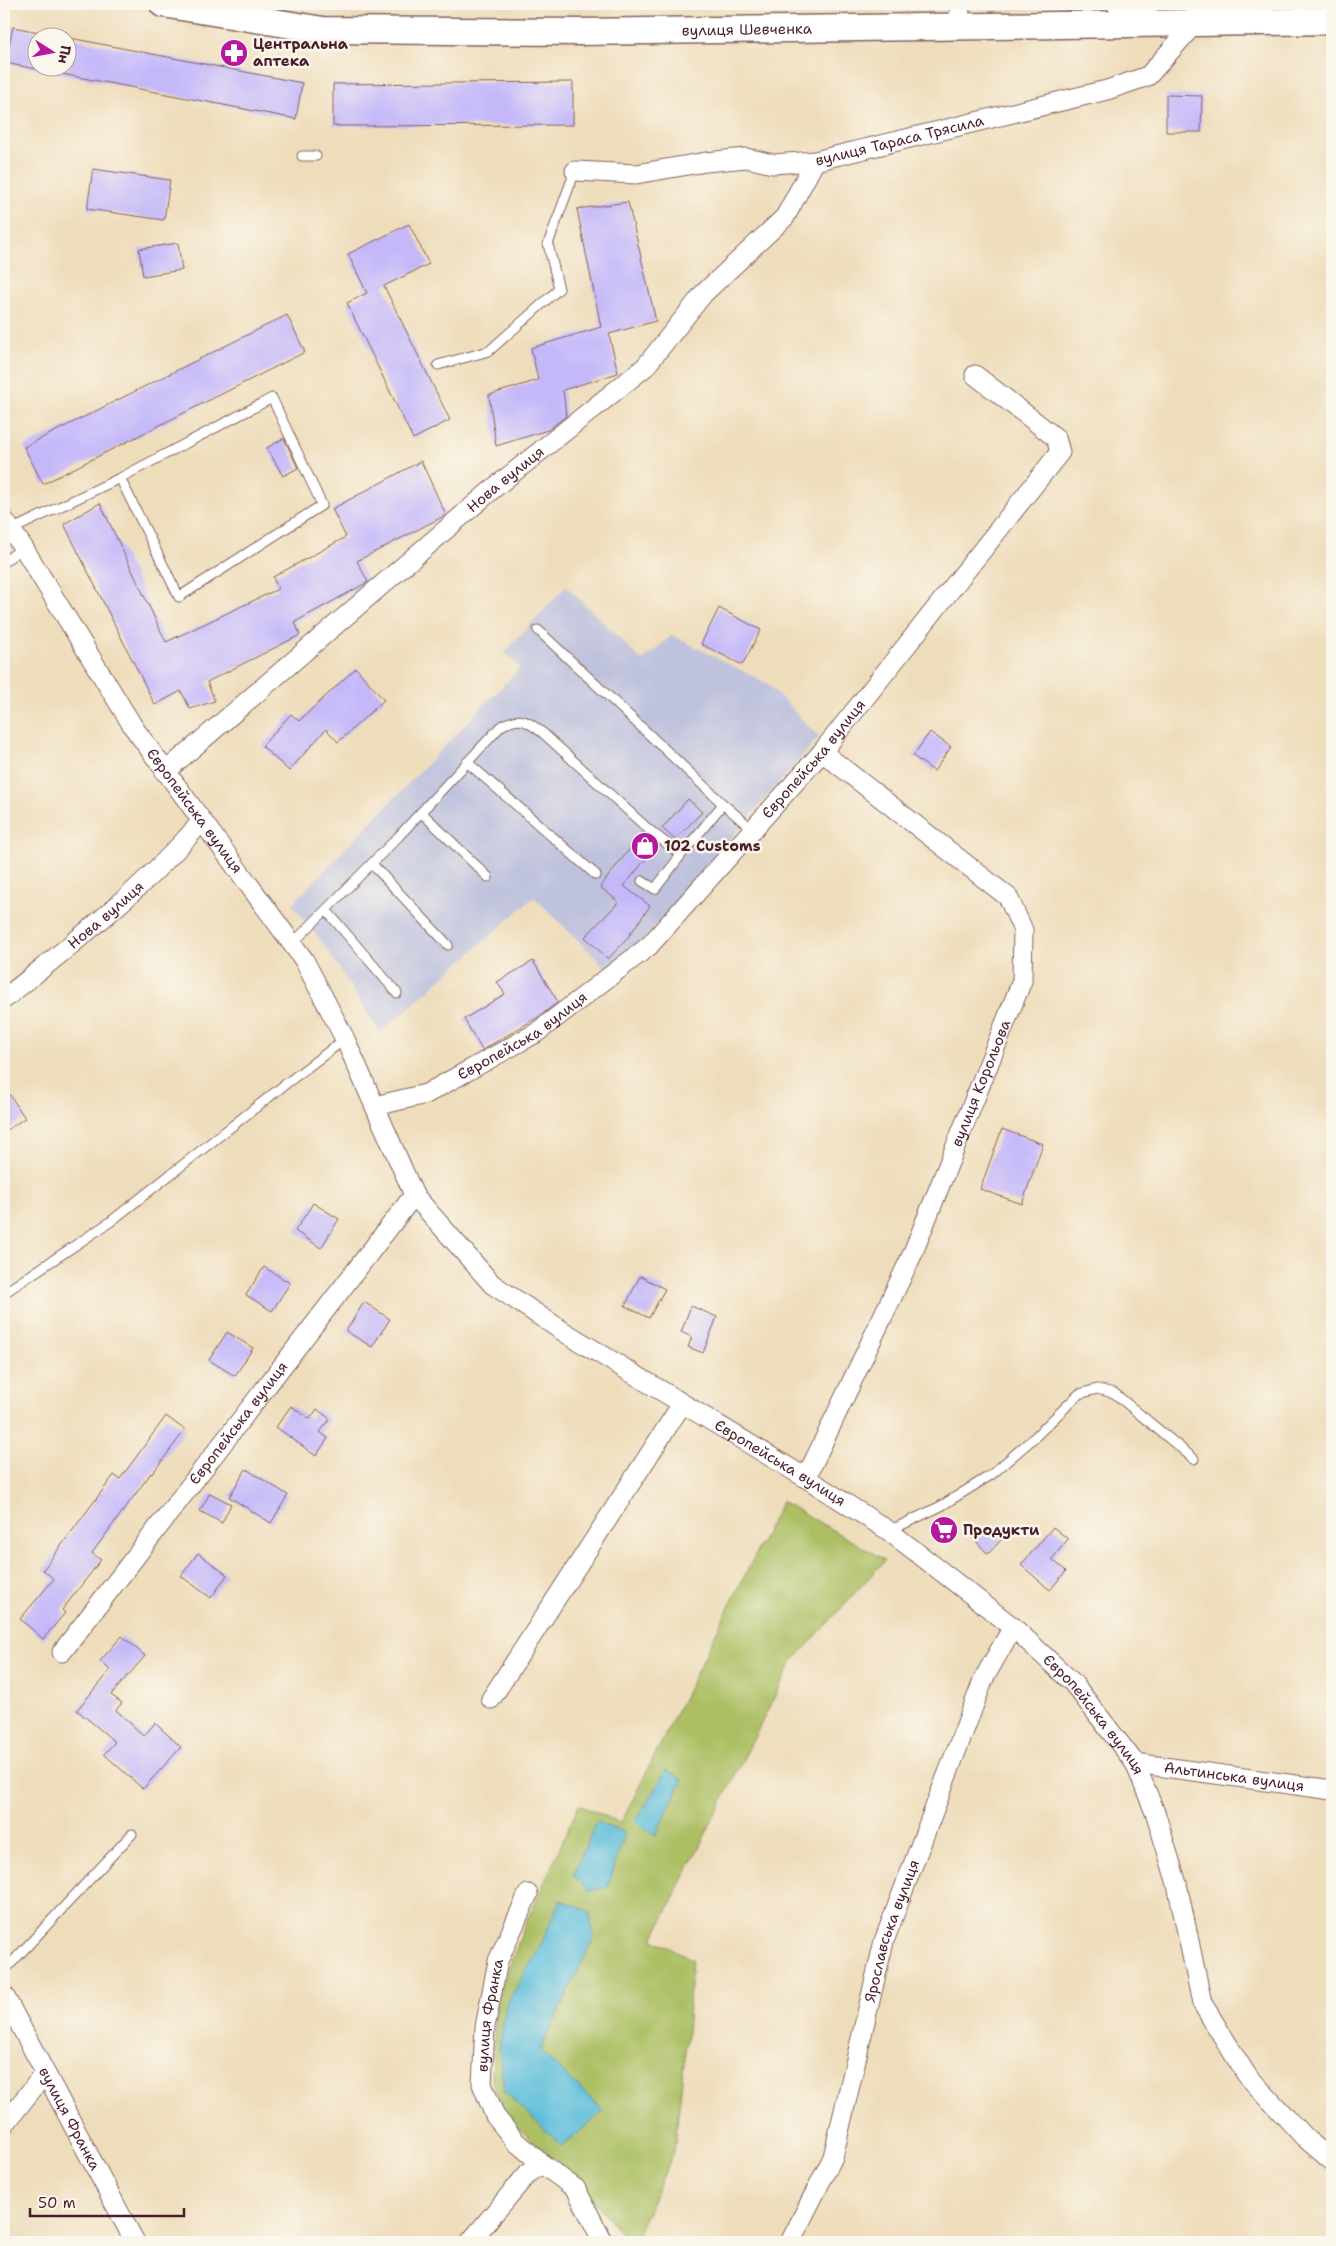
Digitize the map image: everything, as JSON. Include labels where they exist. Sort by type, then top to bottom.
[{"type":"main road","name":"вулиця Шевченка","points":[[163,4],[323,30],[580,32],[960,15],[1159,22],[1206,16],[1332,20]]},
{"type":"street","points":[[1116,4],[1159,22]]},
{"type":"street","name":"вулиця Тараса Трясила","points":[[575,170],[636,174],[706,162],[746,158],[773,164],[815,161],[1107,90],[1148,76],[1206,16]]},
{"type":"street","name":"Нова вулиця","points":[[165,772],[494,488],[645,367],[704,293],[785,217],[815,161]]},
{"type":"street","name":"Європейська вулиця","points":[[375,1106],[426,1094],[536,1033],[649,946],[822,752],[1060,452],[1056,438],[975,375]]},
{"type":"street","name":"Європейська вулиця","points":[[8,525],[134,728],[201,822],[304,960],[346,1039],[414,1194],[492,1284],[682,1404],[806,1478],[889,1531],[1013,1627],[1073,1683],[1135,1764],[1156,1815],[1177,1884],[1202,2003],[1246,2074],[1304,2137],[1332,2161]]},
{"type":"street","name":"вулиця Корольова","points":[[806,1478],[912,1255],[1022,981],[1023,930],[1008,897],[822,752]]},
{"type":"street","name":"Нова вулиця","points":[[4,1000],[91,928],[181,846],[201,822]]},
{"type":"street","name":"Європейська вулиця","points":[[62,1652],[414,1194]]},
{"type":"street","points":[[491,1699],[682,1404]]},
{"type":"street","name":"Ярославська вулиця","points":[[790,2242],[833,2158],[884,1942],[984,1678],[1013,1627]]},
{"type":"street","name":"Альтинська вулиця","points":[[1135,1764],[1332,1790]]},
{"type":"street","name":"вулиця Франка","points":[[528,1894],[498,1961],[485,2027],[482,2084],[495,2116],[516,2142],[576,2189],[603,2242]]},
{"type":"street","name":"вулиця Франка","points":[[4,1996],[135,2242]]},
{"type":"street","points":[[4,2125],[45,2073]]},
{"type":"street","points":[[470,2242],[528,2173],[542,2164]]},
{"type":"lane","points":[[302,156],[316,156]]},
{"type":"lane","points":[[438,364],[489,351],[559,289],[548,244],[575,170]]},
{"type":"lane","points":[[8,525],[120,478],[272,398],[322,505],[179,597],[120,478]]},
{"type":"lane","points":[[4,562],[23,547]]},
{"type":"lane","points":[[538,630],[744,822]]},
{"type":"lane","points":[[292,944],[372,864],[501,726],[514,719],[527,722],[544,734],[647,828],[681,855]]},
{"type":"lane","points":[[467,762],[596,875]]},
{"type":"lane","points":[[642,881],[655,890],[723,804]]},
{"type":"lane","points":[[421,812],[488,877]]},
{"type":"lane","points":[[372,864],[448,945]]},
{"type":"lane","points":[[326,910],[397,993]]},
{"type":"lane","points":[[4,1293],[110,1222],[346,1039]]},
{"type":"lane","points":[[889,1531],[941,1506],[991,1475],[1036,1436],[1079,1394],[1097,1389],[1114,1393],[1194,1459]]},
{"type":"lane","points":[[4,1971],[132,1834]]},
{"type":"shaded area","points":[[566,586],[642,661],[672,635],[768,684],[819,737],[640,943],[607,969],[534,897],[380,1033],[323,943],[292,904],[520,668],[505,652]]},
{"type":"green space","points":[[782,1501],[885,1560],[792,1662],[653,1939],[692,1959],[687,2035],[674,2152],[634,2242],[629,2242],[581,2186],[504,2114],[492,2080],[496,2002],[526,1923],[579,1805],[621,1823]]},
{"type":"water","points":[[666,1770],[683,1779],[655,1836],[636,1821]]},
{"type":"water","points":[[596,1822],[625,1833],[608,1887],[590,1891],[573,1875]]},
{"type":"water","points":[[560,1900],[589,1911],[594,1937],[540,2051],[604,2111],[562,2146],[504,2091],[499,2049],[506,2005],[539,1949]]},
{"type":"building","points":[[13,27],[28,30],[28,67],[5,63]]},
{"type":"building","points":[[78,40],[302,83],[296,119],[78,77]]},
{"type":"building","points":[[573,82],[573,125],[333,126],[333,84]]},
{"type":"building","points":[[1166,95],[1202,96],[1201,132],[1166,132]]},
{"type":"building","points":[[93,169],[170,180],[164,220],[87,209]]},
{"type":"building","points":[[628,202],[656,321],[609,334],[618,373],[563,390],[566,416],[548,430],[496,446],[489,395],[538,380],[531,348],[601,327],[577,209]]},
{"type":"building","points":[[409,224],[429,264],[384,286],[450,420],[413,439],[347,303],[367,293],[348,254]]},
{"type":"building","points":[[178,243],[182,270],[143,276],[139,249]]},
{"type":"building","points":[[287,315],[305,352],[43,484],[24,447]]},
{"type":"building","points":[[284,438],[298,468],[283,476],[267,448]]},
{"type":"building","points":[[421,461],[446,515],[357,561],[368,582],[295,622],[300,635],[207,682],[215,701],[190,709],[181,691],[155,705],[64,524],[100,503],[166,642],[278,589],[273,577],[346,537],[332,509]]},
{"type":"building","points":[[719,608],[761,630],[742,665],[701,644]]},
{"type":"building","points":[[356,668],[384,700],[338,742],[326,729],[289,771],[262,746],[291,714],[299,721]]},
{"type":"building","points":[[930,732],[951,747],[934,771],[913,756]]},
{"type":"building","points":[[688,799],[702,812],[675,840],[662,828]]},
{"type":"building","points":[[642,833],[657,845],[624,886],[650,906],[626,940],[608,959],[585,937],[619,902],[600,887]]},
{"type":"building","points":[[533,961],[558,1002],[540,1016],[482,1050],[464,1019],[505,994],[497,982]]},
{"type":"building","points":[[4,1086],[25,1118],[4,1132]]},
{"type":"building","points":[[1002,1129],[1043,1144],[1022,1204],[980,1189]]},
{"type":"building","points":[[313,1203],[339,1219],[321,1248],[295,1231]]},
{"type":"building","points":[[264,1267],[290,1283],[272,1311],[246,1295]]},
{"type":"building","points":[[640,1276],[665,1289],[649,1318],[625,1306]]},
{"type":"building","points":[[364,1302],[390,1319],[372,1347],[346,1331]]},
{"type":"building","points":[[691,1306],[717,1317],[703,1353],[688,1347],[692,1337],[681,1332]]},
{"type":"building","points":[[227,1332],[253,1348],[235,1376],[209,1360]]},
{"type":"building","points":[[291,1406],[310,1419],[317,1409],[330,1419],[320,1432],[328,1438],[316,1456],[276,1427]]},
{"type":"building","points":[[166,1416],[185,1430],[92,1553],[101,1560],[62,1610],[65,1613],[43,1639],[20,1619],[54,1579],[43,1570],[114,1475],[120,1479]]},
{"type":"building","points":[[246,1469],[288,1495],[271,1523],[229,1497]]},
{"type":"building","points":[[210,1493],[231,1504],[222,1523],[200,1511]]},
{"type":"building","points":[[988,1526],[1001,1540],[988,1554],[974,1539]]},
{"type":"building","points":[[1053,1527],[1068,1539],[1052,1559],[1066,1571],[1050,1590],[1021,1565]]},
{"type":"building","points":[[198,1553],[227,1575],[211,1598],[181,1576]]},
{"type":"building","points":[[122,1636],[145,1656],[111,1695],[122,1703],[116,1710],[144,1736],[155,1723],[181,1747],[143,1789],[104,1754],[115,1742],[77,1710],[110,1670],[100,1661]]},
{"type":"place","name":"Центральна аптека","points":[[234,53]]},
{"type":"place","name":"102 Customs","points":[[645,846]]},
{"type":"place","name":"Продукти","points":[[944,1530]]}]
